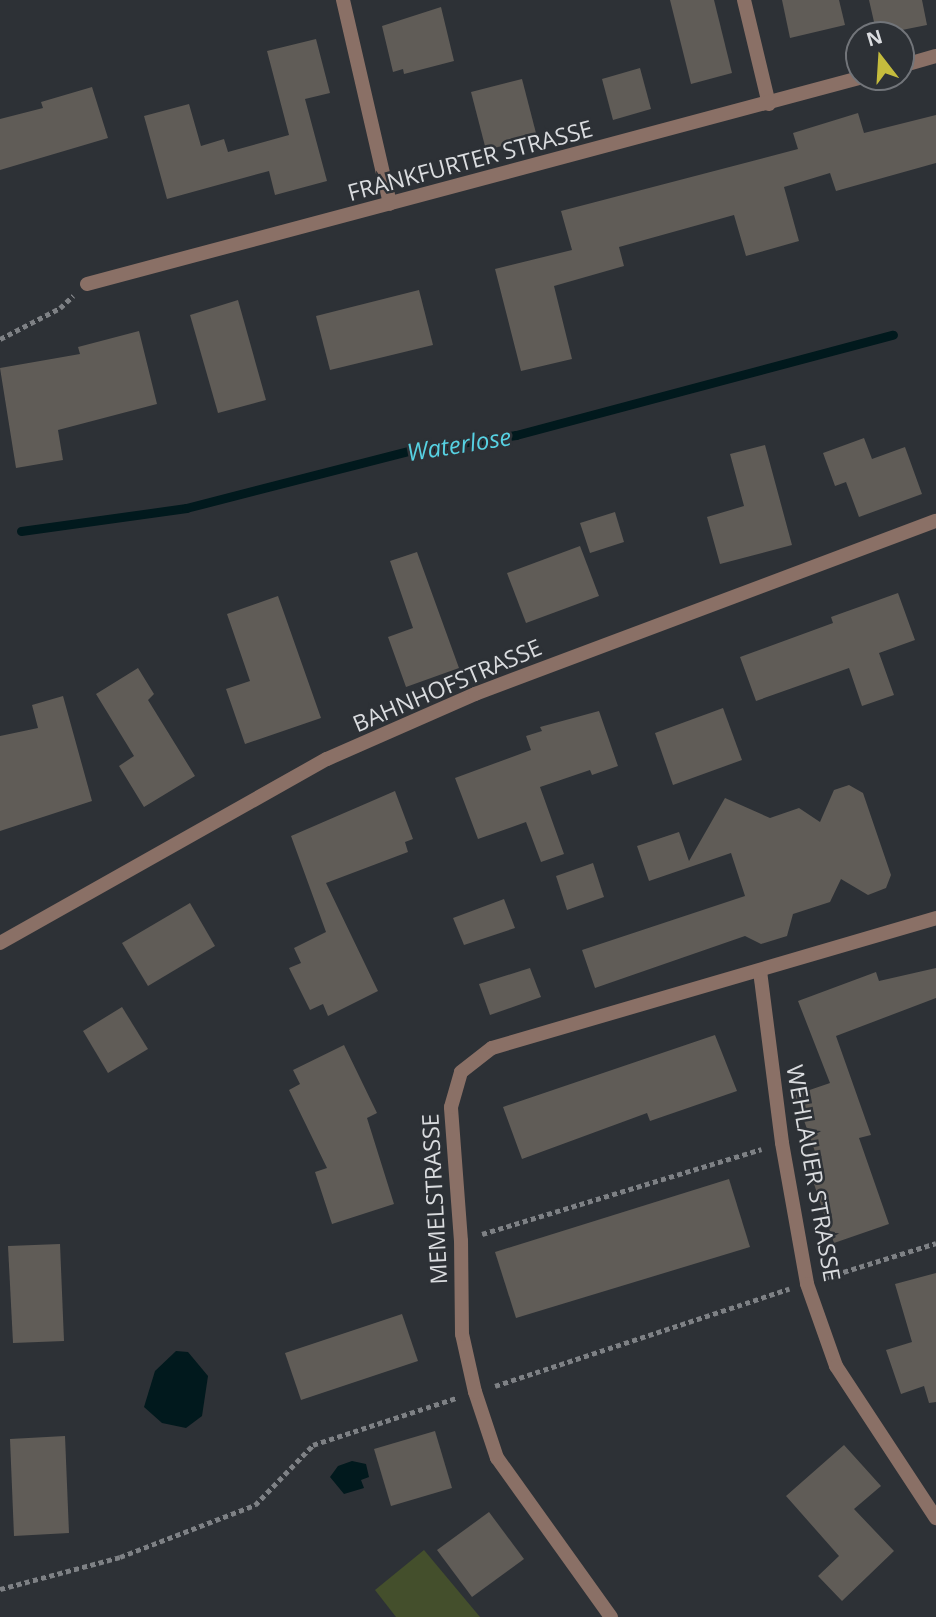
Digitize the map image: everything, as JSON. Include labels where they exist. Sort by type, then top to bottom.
[{"type":"street","points":[[343,0],[390,204]]},
{"type":"street","points":[[744,0],[769,104]]},
{"type":"street","points":[[915,62],[936,56]]},
{"type":"street","name":"FRANKFURTER STRASSE","points":[[87,284],[845,82]]},
{"type":"street","name":"BAHNHOFSTRASSE","points":[[0,943],[327,760],[475,694],[936,521]]},
{"type":"street","name":"MEMELSTRASSE","points":[[611,1617],[497,1458],[475,1392],[462,1334],[461,1241],[451,1107],[461,1072],[492,1048],[936,918]]},
{"type":"street","name":"WEHLAUER STRASSE","points":[[760,971],[782,1143],[807,1283],[836,1366],[936,1518]]},
{"type":"path","points":[[0,339],[60,308],[87,284]]},
{"type":"path","points":[[461,1241],[782,1143]]},
{"type":"path","points":[[0,1589],[120,1556],[255,1505],[313,1445],[936,1243]]},
{"type":"green space","points":[[424,1550],[480,1617],[396,1617],[375,1590]]},
{"type":"water","points":[[176,1351],[188,1352],[208,1376],[202,1416],[186,1428],[162,1423],[144,1407],[155,1371]]},
{"type":"water","points":[[352,1461],[366,1464],[369,1477],[361,1480],[364,1488],[344,1494],[330,1477],[338,1466]]},
{"type":"building","points":[[670,0],[714,0],[732,73],[691,84]]},
{"type":"building","points":[[782,0],[839,0],[845,25],[790,38]]},
{"type":"building","points":[[869,0],[922,0],[927,25],[915,27],[915,21],[874,21]]},
{"type":"building","points":[[441,7],[454,61],[404,74],[403,69],[393,72],[382,26]]},
{"type":"building","points":[[316,39],[330,93],[305,99],[327,181],[275,195],[269,171],[167,199],[144,116],[189,104],[201,146],[224,139],[228,152],[289,135],[267,51]]},
{"type":"building","points":[[640,68],[651,109],[613,120],[602,79]]},
{"type":"building","points":[[522,79],[537,137],[486,150],[471,92]]},
{"type":"building","points":[[92,87],[108,138],[0,170],[0,119],[43,108],[41,102]]},
{"type":"building","points":[[858,113],[864,133],[936,115],[936,163],[836,191],[830,173],[784,187],[799,241],[746,256],[734,215],[619,247],[624,266],[554,286],[572,359],[521,371],[495,269],[572,250],[561,211],[798,149],[793,133]]},
{"type":"building","points":[[419,290],[433,345],[330,370],[316,316]]},
{"type":"building","points":[[238,300],[266,400],[218,413],[190,315]]},
{"type":"building","points":[[139,331],[157,404],[58,430],[63,460],[16,468],[0,368],[80,354],[78,347]]},
{"type":"building","points":[[864,438],[872,459],[905,447],[922,494],[859,517],[846,482],[835,486],[823,453]]},
{"type":"building","points":[[765,445],[792,545],[720,564],[707,517],[744,506],[730,454]]},
{"type":"building","points":[[615,512],[624,542],[590,553],[580,523]]},
{"type":"building","points":[[580,546],[599,596],[526,623],[507,573]]},
{"type":"building","points":[[417,552],[459,668],[406,687],[388,637],[413,628],[390,561]]},
{"type":"building","points":[[898,593],[915,640],[879,653],[894,695],[862,706],[849,668],[756,701],[740,657],[833,623],[831,617]]},
{"type":"building","points":[[278,596],[321,718],[245,744],[226,689],[250,681],[227,614]]},
{"type":"building","points":[[138,668],[154,694],[148,700],[195,776],[144,807],[119,766],[134,756],[96,694]]},
{"type":"building","points":[[63,696],[92,801],[0,831],[0,736],[38,728],[32,705]]},
{"type":"building","points":[[723,708],[742,760],[673,785],[655,733]]},
{"type":"building","points":[[599,711],[618,766],[592,775],[590,770],[540,787],[564,854],[541,862],[526,822],[478,839],[455,778],[531,750],[526,736],[542,731],[540,727]]},
{"type":"building","points":[[849,785],[863,793],[891,875],[886,888],[868,895],[841,879],[830,902],[793,914],[787,936],[761,944],[745,936],[595,988],[582,950],[745,896],[731,853],[649,881],[637,846],[679,832],[689,861],[725,798],[770,818],[799,808],[820,822],[834,790]]},
{"type":"building","points":[[395,791],[413,839],[405,842],[408,852],[326,883],[378,991],[328,1016],[323,1004],[310,1010],[289,968],[301,963],[294,948],[326,932],[291,836]]},
{"type":"building","points":[[593,863],[604,897],[567,910],[556,876]]},
{"type":"building","points":[[504,899],[515,928],[464,945],[453,918]]},
{"type":"building","points":[[190,903],[215,946],[148,986],[122,943]]},
{"type":"building","points":[[530,968],[541,997],[490,1015],[479,984]]},
{"type":"building","points":[[936,968],[936,998],[836,1036],[871,1135],[859,1138],[889,1224],[834,1243],[814,1184],[825,1180],[795,1095],[830,1083],[798,1001],[876,972],[879,981]]},
{"type":"building","points":[[122,1007],[148,1049],[108,1073],[83,1031]]},
{"type":"building","points":[[715,1035],[737,1091],[650,1121],[647,1113],[522,1159],[503,1107]]},
{"type":"building","points":[[344,1045],[377,1113],[367,1118],[394,1204],[332,1224],[315,1172],[327,1168],[289,1090],[300,1084],[293,1070]]},
{"type":"building","points":[[729,1179],[750,1247],[516,1318],[495,1252]]},
{"type":"building","points":[[60,1244],[64,1341],[13,1343],[8,1246]]},
{"type":"building","points":[[936,1273],[936,1402],[929,1403],[924,1386],[901,1394],[886,1350],[912,1342],[895,1284]]},
{"type":"building","points":[[402,1314],[418,1361],[301,1400],[285,1353]]},
{"type":"building","points":[[435,1431],[452,1488],[391,1506],[374,1449]]},
{"type":"building","points":[[65,1436],[69,1533],[14,1536],[10,1439]]},
{"type":"building","points":[[844,1445],[881,1486],[854,1509],[894,1551],[842,1601],[818,1576],[839,1556],[786,1496]]},
{"type":"building","points":[[489,1512],[524,1559],[472,1597],[437,1550]]},
{"type":"waterway","name":"Waterlose","points":[[21,531],[186,508],[412,450],[516,435],[893,335]]}]
